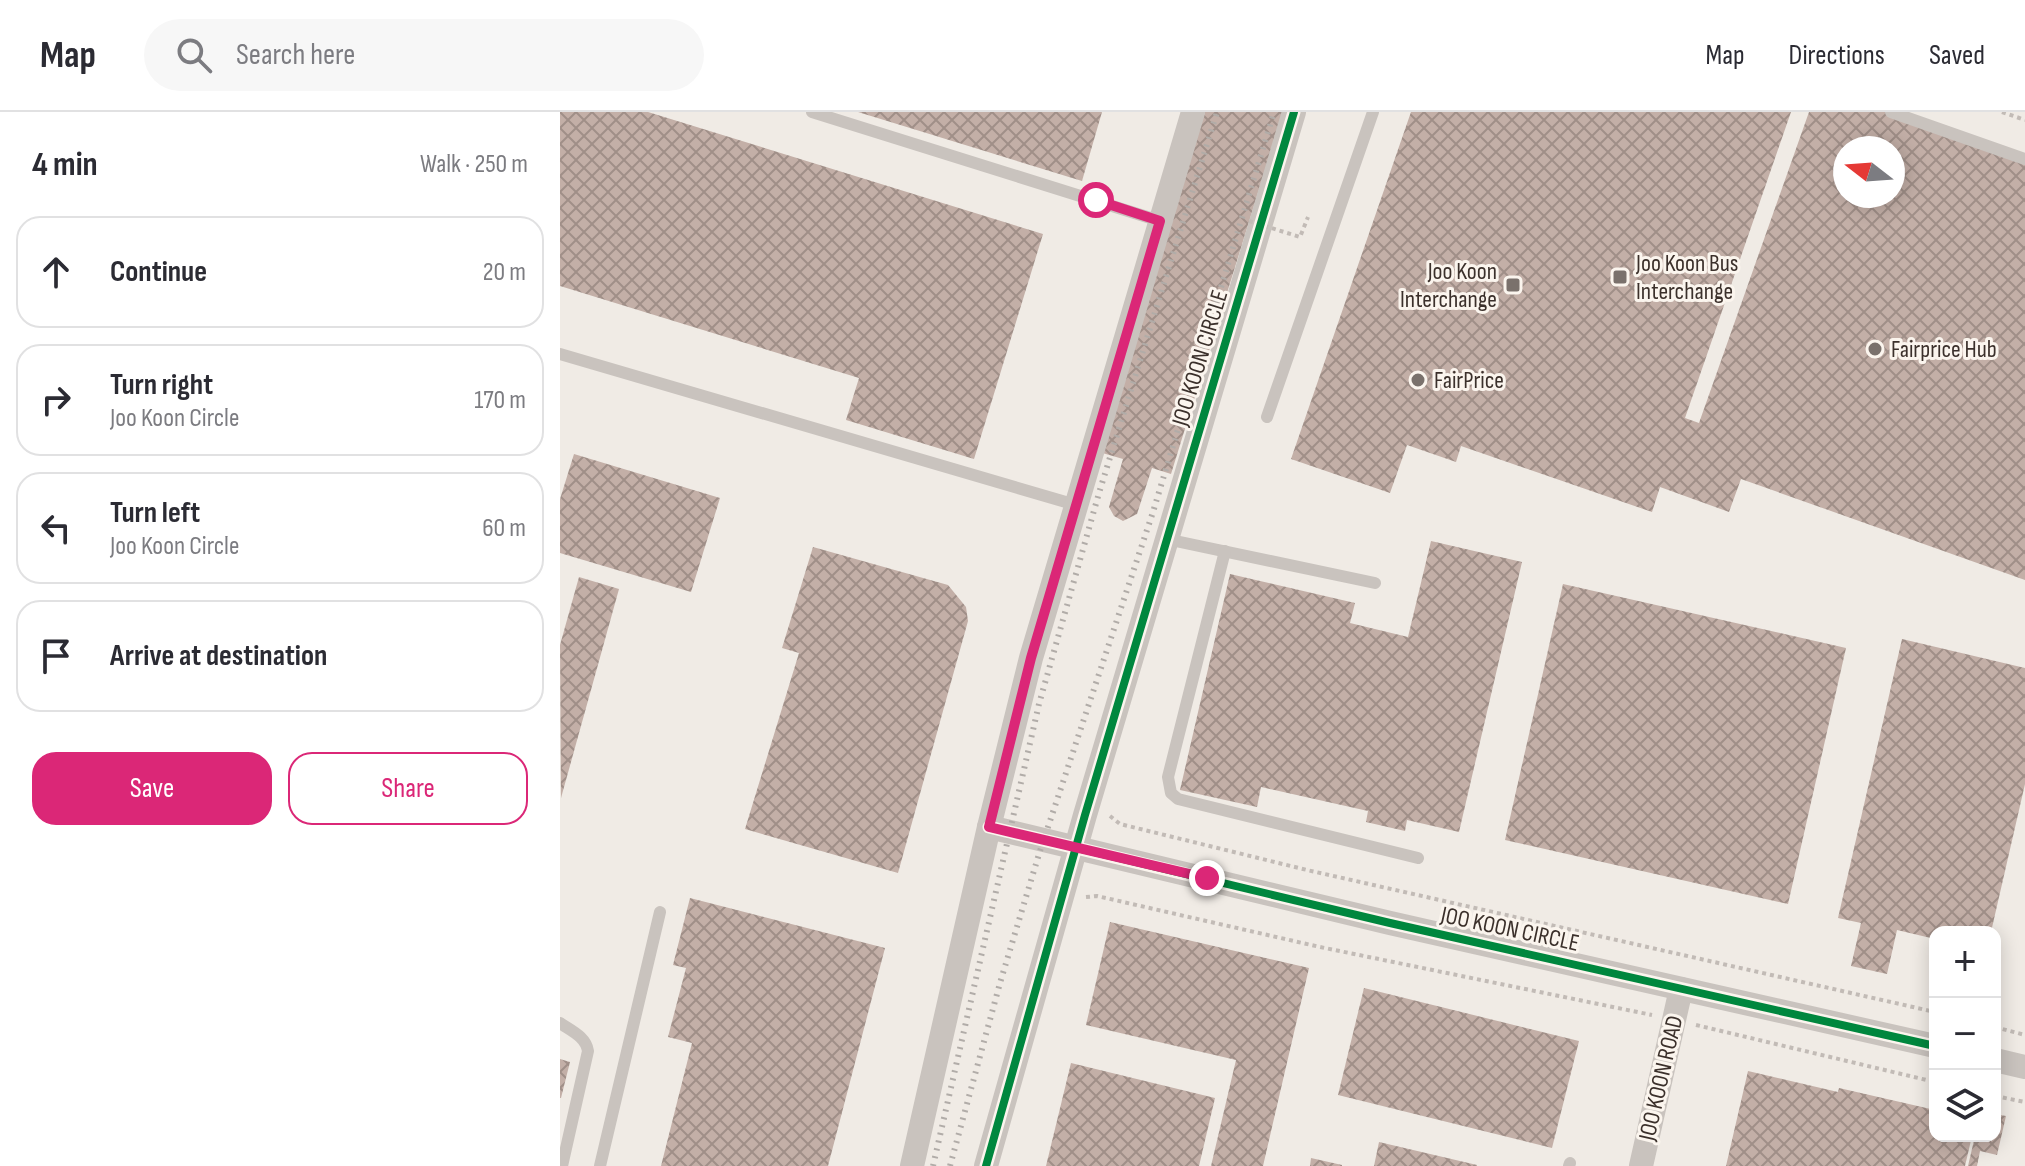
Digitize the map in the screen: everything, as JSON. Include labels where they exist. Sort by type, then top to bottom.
[{"type":"street","points":[[912,1166],[1031,658],[1193,112]]},
{"type":"street","name":"JOO KOON CIRCLE","points":[[986,1166],[1166,539],[1294,112]]},
{"type":"street","name":"JOO KOON CIRCLE","points":[[989,827],[1390,923],[1929,1045]]},
{"type":"street","name":"JOO KOON ROAD","points":[[1641,1166],[1681,989]]},
{"type":"street","points":[[2001,1061],[2025,1067]]},
{"type":"lane","points":[[812,112],[1160,221]]},
{"type":"lane","points":[[1267,417],[1373,112]]},
{"type":"lane","points":[[1891,112],[2025,159]]},
{"type":"lane","points":[[560,354],[1076,505]]},
{"type":"lane","points":[[1166,539],[1375,583]]},
{"type":"lane","points":[[1225,551],[1168,777],[1171,793],[1178,799],[1418,858]]},
{"type":"lane","points":[[600,1166],[660,912]]},
{"type":"lane","points":[[560,1023],[582,1037],[588,1051],[562,1166]]},
{"type":"path","points":[[2002,112],[2025,120]]},
{"type":"path","points":[[1249,221],[1300,237],[1308,217]]},
{"type":"path","points":[[1110,818],[1127,826],[1307,870],[1929,1011]]},
{"type":"path","points":[[1085,897],[1097,896],[1320,947],[1675,1020],[1929,1081]]},
{"type":"path","points":[[2001,1029],[2025,1035]]},
{"type":"path","points":[[2001,1097],[2025,1102]]},
{"type":"building","points":[[560,112],[648,112],[1043,234],[974,459],[846,420],[859,378],[560,286]]},
{"type":"building","points":[[858,112],[1102,112],[1082,181]]},
{"type":"building","points":[[1205,112],[1283,112],[1171,474],[1152,468],[1137,514],[1123,521],[1114,516],[1109,507],[1123,459],[1099,452]]},
{"type":"building","name":"Fairprice Hub","points":[[1411,112],[1791,112],[1685,418],[1699,423],[1809,112],[1887,112],[2025,161],[2025,580],[1741,479],[1729,512],[1660,487],[1652,512],[1461,446],[1456,462],[1407,445],[1390,493],[1291,459]]},
{"type":"building","points":[[574,454],[720,498],[691,592],[560,553],[560,499]]},
{"type":"building","points":[[1431,541],[1522,562],[1459,832],[1407,820],[1405,831],[1366,822],[1368,811],[1261,787],[1257,807],[1180,790],[1230,574],[1355,603],[1350,623],[1408,637]]},
{"type":"building","points":[[813,547],[948,585],[966,607],[968,621],[898,873],[745,829],[799,653],[782,648]]},
{"type":"building","points":[[579,577],[619,589],[561,798],[560,645]]},
{"type":"building","points":[[1563,584],[1846,648],[1788,904],[1505,840]]},
{"type":"building","points":[[1902,639],[2025,668],[2025,784],[1992,926],[1929,926],[1929,938],[1897,930],[1887,974],[1851,966],[1861,923],[1838,918]]},
{"type":"building","points":[[690,898],[885,948],[828,1166],[661,1166],[692,1043],[668,1037],[686,968],[673,965]]},
{"type":"building","points":[[1110,922],[1309,968],[1263,1166],[1211,1166],[1236,1060],[1086,1025]]},
{"type":"building","points":[[1364,988],[1579,1041],[1552,1148],[1338,1095]]},
{"type":"building","points":[[560,1059],[570,1062],[561,1098],[560,1098]]},
{"type":"building","points":[[1071,1063],[1215,1098],[1199,1166],[1046,1166]]},
{"type":"building","points":[[1748,1071],[1929,1109],[1929,1142],[1971,1142],[1965,1166],[1726,1166]]},
{"type":"building","points":[[2001,1115],[2006,1116],[2001,1138]]},
{"type":"building","points":[[1379,1142],[1477,1165],[1477,1166],[1374,1166]]},
{"type":"building","points":[[1974,1142],[2000,1142],[1997,1155],[1980,1151],[1977,1166],[1968,1166]]},
{"type":"building","points":[[1311,1158],[1342,1165],[1342,1166],[1310,1166]]},
{"type":"railway","points":[[933,1166],[1039,704],[1099,493],[1217,112]]},
{"type":"railway","points":[[950,1166],[1039,854],[1153,512],[1274,112]]},
{"type":"cycle path","points":[[986,1166],[1085,815],[1294,112]]},
{"type":"cycle path","points":[[989,827],[1390,923],[1929,1045]]},
{"type":"place","name":"Joo Koon Bus Interchange","points":[[1620,277]]},
{"type":"place","name":"Joo Koon Interchange","points":[[1513,285]]},
{"type":"place","name":"Fairprice Hub","points":[[1875,349]]},
{"type":"place","name":"FairPrice","points":[[1418,380]]},
{"type":"route","points":[[1096,200],[1160,221],[1031,658],[989,827],[1207,878]]}]
